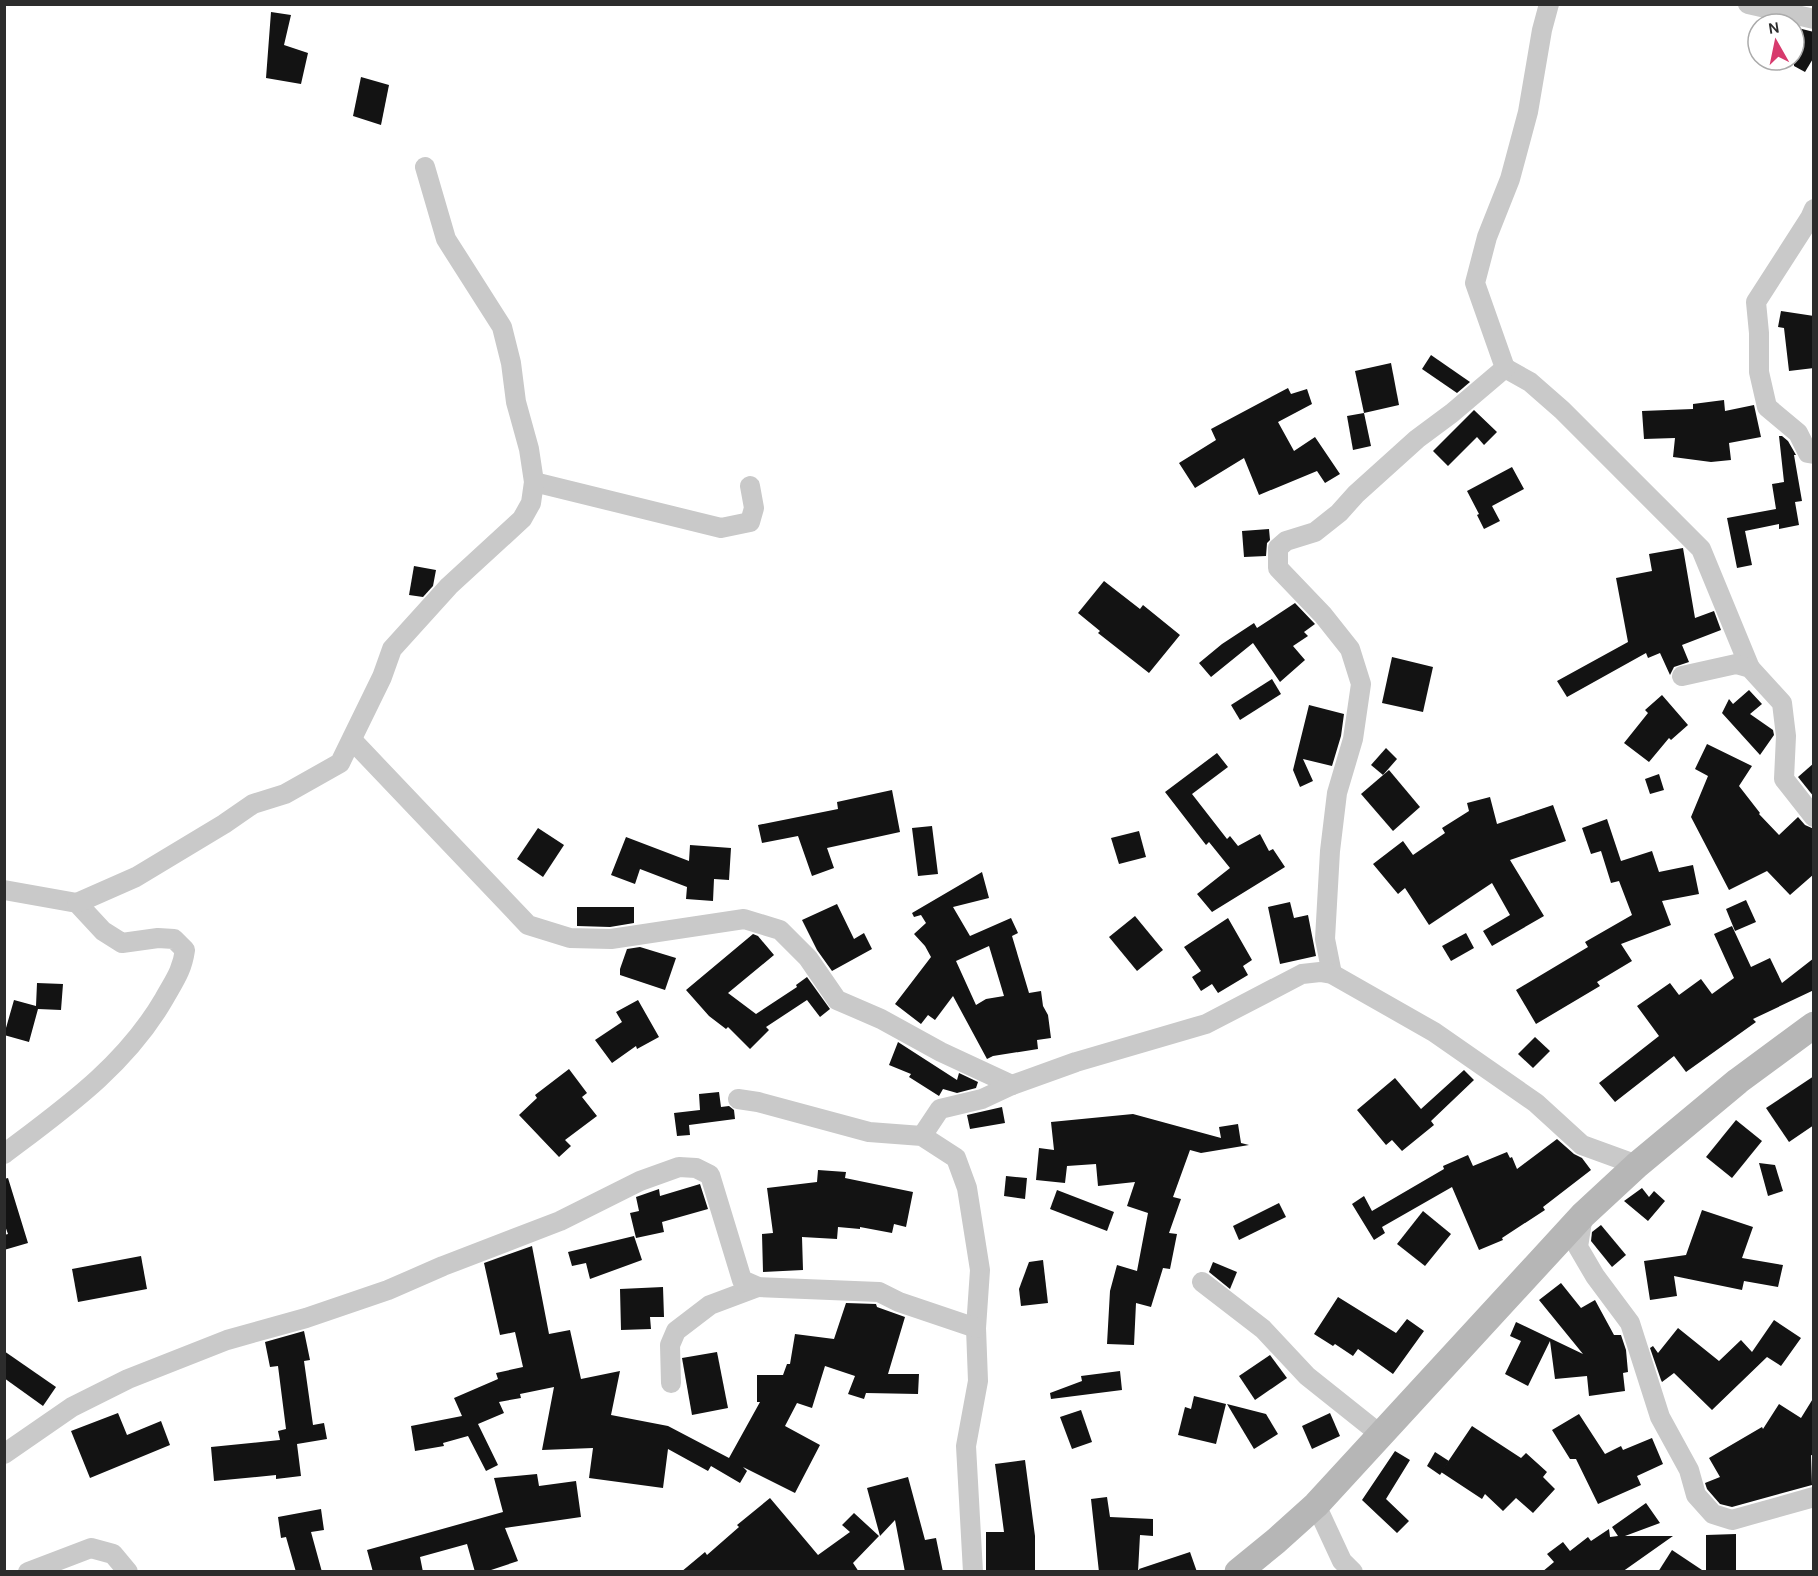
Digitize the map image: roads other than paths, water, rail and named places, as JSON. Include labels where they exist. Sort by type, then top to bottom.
[{"type":"main road","points":[[1238,1572],[1316,1505],[1583,1215],[1637,1165],[1738,1081],[1814,1025]]},
{"type":"street","points":[[1549,4],[1542,30],[1528,112],[1510,179],[1486,237],[1475,284],[1505,368],[1530,382],[1562,410],[1701,549],[1750,668],[1782,703],[1786,736],[1784,779],[1814,817]]},
{"type":"street","points":[[1748,4],[1814,19]]},
{"type":"street","points":[[4,890],[77,903],[136,877],[254,804],[285,794],[340,763],[382,677],[392,649],[448,586],[522,519],[531,503],[534,482],[502,327],[446,239],[425,167]]},
{"type":"street","points":[[1814,209],[1756,302],[1759,372],[1767,407],[1798,434],[1808,453],[1814,454]]},
{"type":"street","points":[[1332,974],[1325,939],[1330,851],[1337,793],[1353,739],[1361,684],[1350,650],[1323,615],[1278,568],[1278,548],[1286,541],[1315,532],[1339,513],[1356,494],[1417,439],[1505,368]]},
{"type":"street","points":[[534,482],[721,528],[750,522],[754,508],[750,486]]},
{"type":"street","points":[[1682,676],[1736,664],[1750,668]]},
{"type":"street","points":[[351,740],[528,925],[570,938],[611,939],[744,919],[780,930],[808,958],[837,1000],[1012,1085]]},
{"type":"street","points":[[4,1154],[79,1097],[130,1049],[149,1025],[182,967],[185,950],[174,939],[158,938],[122,944],[103,931],[77,903]]},
{"type":"street","points":[[922,1136],[940,1109],[982,1098],[1076,1062],[1206,1024],[1302,974],[1320,972],[1332,974],[1434,1032],[1536,1103],[1582,1145],[1637,1165]]},
{"type":"street","points":[[738,1099],[758,1102],[869,1132],[922,1136],[956,1158],[967,1188],[980,1270],[976,1328],[978,1381],[966,1446],[973,1572]]},
{"type":"street","points":[[4,1454],[72,1407],[128,1379],[227,1340],[306,1318],[388,1290],[560,1221],[640,1181],[679,1167],[696,1168],[710,1175],[742,1280],[758,1287],[879,1292],[899,1302],[976,1328]]},
{"type":"street","points":[[1583,1215],[1578,1247],[1595,1276],[1630,1323],[1660,1417],[1689,1470],[1696,1495],[1713,1514],[1732,1520],[1814,1497]]},
{"type":"street","points":[[1202,1282],[1263,1329],[1307,1376],[1381,1435]]},
{"type":"street","points":[[671,1383],[670,1345],[676,1331],[710,1305],[758,1287]]},
{"type":"street","points":[[1316,1505],[1342,1561],[1353,1572]]},
{"type":"street","points":[[28,1572],[91,1548],[113,1554],[128,1572]]}]
